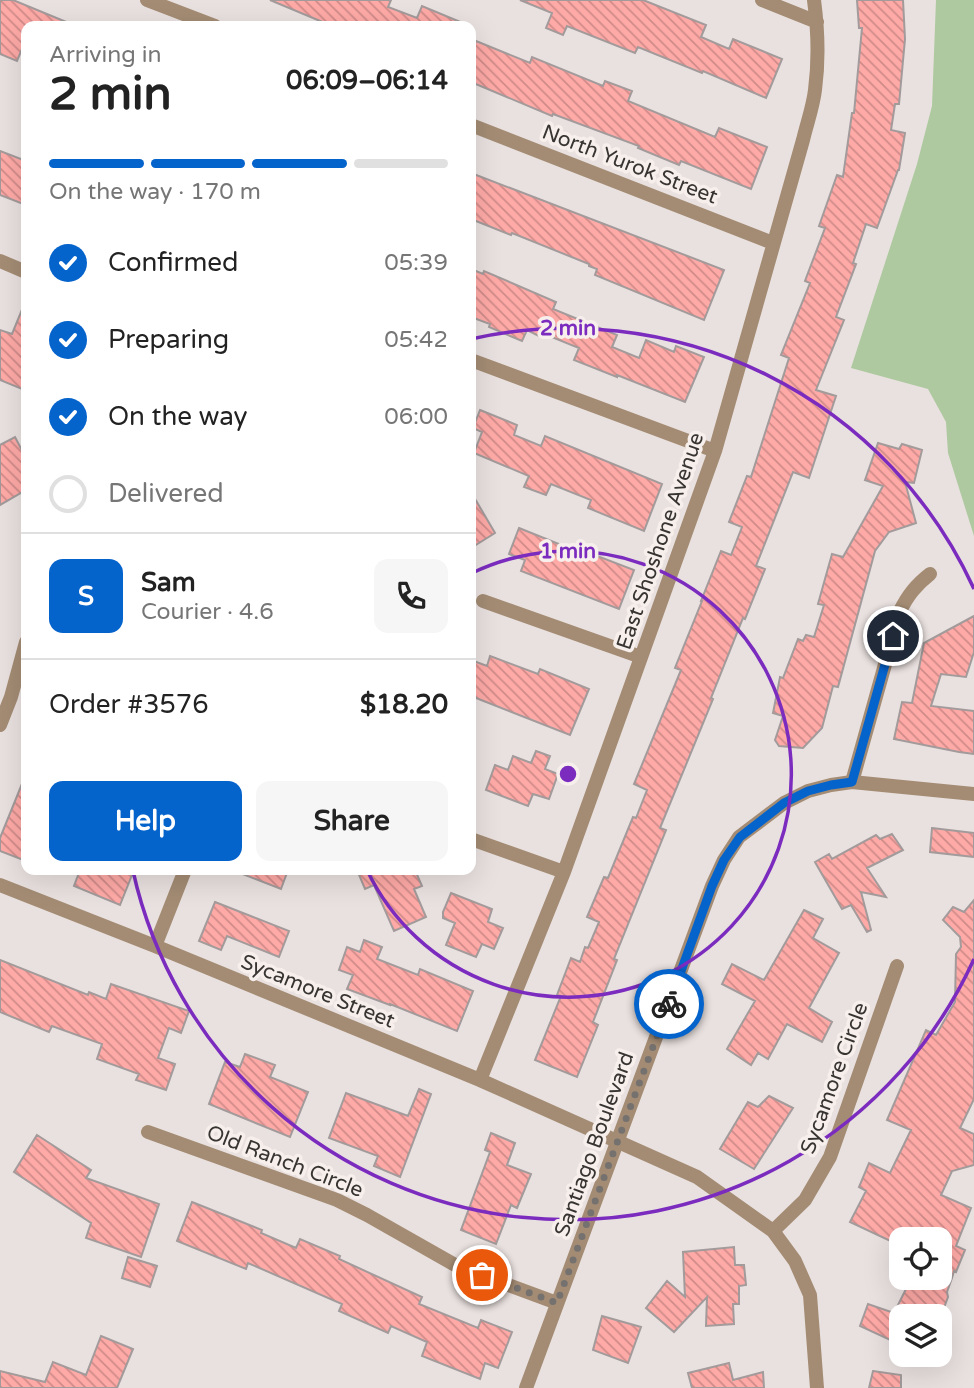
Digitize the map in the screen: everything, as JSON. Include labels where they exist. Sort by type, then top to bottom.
[{"type":"street","points":[[147,0],[202,21]]},
{"type":"street","points":[[762,0],[817,22]]},
{"type":"street","name":"East Shoshone Avenue","points":[[480,1080],[564,872],[715,451],[815,91],[818,53],[814,0]]},
{"type":"street","name":"North Yurok Street","points":[[476,127],[773,243]]},
{"type":"street","points":[[0,261],[21,270]]},
{"type":"street","points":[[476,362],[715,451]]},
{"type":"street","points":[[852,782],[900,611],[918,583],[930,574]]},
{"type":"street","points":[[483,601],[641,657]]},
{"type":"street","points":[[0,725],[21,659]]},
{"type":"street","name":"Santiago Boulevard","points":[[526,1388],[712,886],[724,860],[740,837],[784,803],[808,791],[831,785],[852,782],[974,794]]},
{"type":"street","points":[[476,841],[564,872]]},
{"type":"street","points":[[155,946],[183,875]]},
{"type":"street","name":"Sycamore Street","points":[[0,885],[480,1080],[618,1142]]},
{"type":"street","name":"Sycamore Circle","points":[[773,1231],[805,1200],[830,1157],[897,967]]},
{"type":"street","name":"Old Ranch Circle","points":[[148,1132],[337,1200],[457,1265],[557,1303]]},
{"type":"street","points":[[618,1142],[697,1177],[773,1231],[795,1261],[810,1295],[817,1388]]},
{"type":"green space","points":[[936,0],[974,0],[974,536],[948,453],[946,422],[928,389],[851,368],[917,164],[932,106]]},
{"type":"building","points":[[0,0],[13,0],[64,21],[21,21],[21,51],[17,61],[0,54]]},
{"type":"building","points":[[270,0],[391,0],[388,7],[417,18],[422,6],[458,21],[320,21]]},
{"type":"building","points":[[520,0],[643,0],[706,25],[701,37],[729,49],[733,39],[782,59],[766,98],[638,47],[635,53],[567,26],[563,35],[546,28],[552,13]]},
{"type":"building","points":[[857,0],[903,0],[905,39],[899,104],[895,104],[891,130],[905,133],[899,170],[877,228],[866,224],[853,263],[856,264],[836,317],[844,320],[816,390],[836,396],[809,478],[793,472],[756,566],[765,569],[660,828],[666,830],[614,959],[617,960],[593,1022],[598,1025],[577,1077],[535,1060],[561,996],[557,995],[571,958],[580,962],[599,922],[587,917],[604,877],[608,878],[647,790],[634,784],[681,670],[675,668],[701,601],[721,551],[731,555],[742,527],[729,522],[747,476],[751,477],[789,358],[781,355],[810,283],[805,281],[825,228],[819,226],[837,175],[843,177],[854,113],[862,28],[859,28]]},
{"type":"building","points":[[476,41],[530,63],[532,57],[603,86],[605,81],[632,91],[628,101],[715,137],[719,128],[767,147],[751,189],[681,161],[679,165],[638,148],[639,146],[553,114],[552,116],[476,84]]},
{"type":"building","points":[[0,151],[21,159],[21,203],[0,195]]},
{"type":"building","points":[[476,175],[724,270],[704,320],[595,275],[597,269],[589,264],[512,233],[511,235],[476,221]]},
{"type":"building","points":[[476,271],[483,274],[484,271],[556,302],[553,309],[617,335],[612,347],[639,358],[646,340],[674,352],[676,346],[704,357],[685,402],[574,360],[579,348],[542,333],[541,337],[527,330],[522,341],[489,327],[490,324],[476,319]]},
{"type":"building","points":[[21,312],[21,389],[0,380],[0,330],[12,334]]},
{"type":"building","points":[[480,410],[517,425],[514,435],[541,446],[545,436],[662,484],[644,531],[588,508],[591,500],[551,484],[546,495],[524,487],[529,476],[476,454],[482,432],[476,429]]},
{"type":"building","points":[[15,437],[21,448],[21,493],[0,505],[0,445]]},
{"type":"building","points":[[878,443],[899,449],[902,444],[922,450],[914,483],[905,482],[916,523],[889,532],[875,551],[838,687],[833,686],[822,728],[803,748],[779,746],[775,740],[783,716],[773,713],[780,677],[783,678],[798,639],[803,641],[806,635],[814,637],[824,605],[818,604],[832,554],[843,557],[883,486],[865,480]]},
{"type":"building","points":[[476,501],[495,533],[476,545]]},
{"type":"building","points":[[519,528],[586,555],[587,552],[634,570],[619,609],[521,571],[525,560],[509,554]]},
{"type":"building","points":[[974,616],[974,652],[966,677],[941,674],[931,706],[974,711],[974,754],[894,739],[902,702],[912,703],[924,643]]},
{"type":"building","points":[[490,656],[538,674],[540,669],[589,689],[570,735],[476,698],[476,662],[487,666]]},
{"type":"building","points":[[536,751],[550,756],[545,769],[558,774],[549,799],[533,794],[528,806],[486,790],[495,765],[508,770],[513,756],[531,763]]},
{"type":"building","points":[[21,786],[21,859],[0,851],[0,838]]},
{"type":"building","points":[[932,828],[974,833],[974,857],[930,852]]},
{"type":"building","points":[[892,834],[903,850],[867,868],[886,897],[861,892],[871,930],[867,932],[851,905],[842,909],[815,862],[829,854],[832,859],[876,835],[880,839]]},
{"type":"building","points":[[78,875],[132,875],[120,905],[74,886]]},
{"type":"building","points":[[245,875],[286,875],[281,889]]},
{"type":"building","points":[[359,875],[417,875],[422,886],[414,889],[426,917],[394,931],[374,885],[365,889]]},
{"type":"building","points":[[451,893],[492,909],[488,922],[503,928],[494,949],[482,944],[476,957],[446,945],[455,923],[443,918]]},
{"type":"building","points":[[974,900],[974,1099],[960,1128],[974,1134],[974,1165],[952,1171],[941,1195],[971,1208],[956,1246],[965,1250],[952,1277],[952,1227],[889,1227],[889,1240],[850,1222],[866,1191],[859,1187],[869,1163],[890,1173],[911,1130],[887,1120],[926,1030],[936,1035],[955,1002],[956,954],[961,947],[960,937],[943,920],[953,907],[964,912]]},
{"type":"building","points":[[215,902],[289,931],[279,957],[227,936],[221,950],[199,941]]},
{"type":"building","points":[[804,910],[823,919],[813,938],[839,953],[809,1008],[832,1022],[822,1042],[787,1024],[768,1059],[758,1053],[751,1065],[727,1049],[755,1001],[722,984],[732,964],[764,980]]},
{"type":"building","points":[[364,940],[382,947],[377,959],[418,975],[420,969],[473,991],[457,1031],[347,989],[353,975],[339,970],[347,947],[360,952]]},
{"type":"building","points":[[0,960],[88,995],[89,992],[106,999],[111,984],[189,1011],[181,1033],[169,1028],[158,1058],[175,1064],[166,1090],[136,1080],[139,1074],[97,1059],[102,1044],[52,1026],[49,1032],[0,1012]]},
{"type":"building","points":[[245,1054],[275,1065],[270,1077],[308,1092],[290,1137],[209,1104],[225,1062],[240,1067]]},
{"type":"building","points":[[419,1089],[431,1094],[400,1177],[374,1166],[378,1156],[329,1138],[346,1093],[408,1116]]},
{"type":"building","points":[[769,1096],[793,1108],[754,1169],[720,1149],[748,1102],[758,1107]]},
{"type":"building","points":[[491,1133],[515,1143],[507,1165],[531,1174],[517,1208],[511,1205],[496,1244],[461,1230],[490,1152],[485,1150]]},
{"type":"building","points":[[37,1135],[91,1170],[86,1178],[159,1204],[141,1257],[86,1238],[91,1223],[14,1172]]},
{"type":"building","points":[[192,1202],[262,1230],[261,1233],[296,1248],[300,1239],[340,1256],[339,1259],[422,1297],[419,1304],[478,1328],[481,1320],[512,1332],[498,1368],[485,1363],[480,1379],[422,1356],[427,1342],[391,1326],[388,1333],[339,1311],[342,1304],[248,1263],[246,1269],[177,1241]]},
{"type":"building","points":[[734,1247],[735,1265],[744,1265],[746,1285],[739,1286],[739,1304],[733,1304],[734,1324],[706,1326],[707,1297],[674,1332],[646,1308],[667,1281],[685,1297],[683,1252]]},
{"type":"building","points":[[128,1257],[157,1266],[150,1287],[122,1278]]},
{"type":"building","points":[[906,1290],[948,1290],[945,1304],[898,1304]]},
{"type":"building","points":[[868,1304],[889,1311],[889,1339],[860,1326]]},
{"type":"building","points":[[602,1316],[641,1327],[628,1363],[593,1350]]},
{"type":"building","points":[[101,1336],[133,1349],[117,1388],[0,1388],[0,1371],[45,1382],[53,1362],[86,1375]]},
{"type":"building","points":[[729,1363],[733,1380],[763,1372],[764,1388],[692,1388],[688,1373]]},
{"type":"building","points":[[873,1371],[901,1375],[901,1388],[869,1388]]},
{"type":"way so far","points":[[482,1275],[557,1303],[669,1004]]},
{"type":"route","points":[[669,1004],[712,886],[724,860],[740,837],[784,803],[808,791],[852,782],[893,636]]}]
